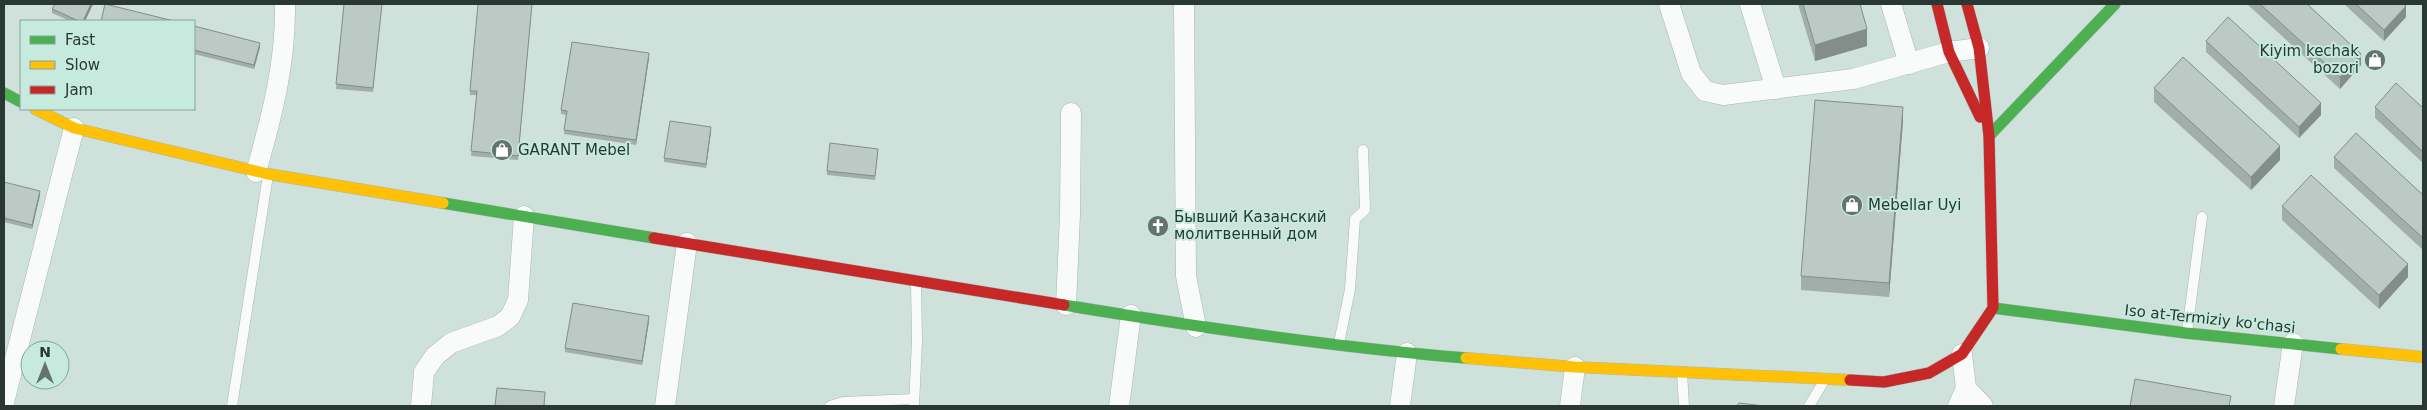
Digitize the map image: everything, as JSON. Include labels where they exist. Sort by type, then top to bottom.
[{"type":"main road","points":[[1937,4],[1949,52],[1989,136]]},
{"type":"main road","points":[[37,110],[74,128],[262,173],[1196,327],[1407,353],[1575,367],[1884,382],[1928,373],[1962,354],[1993,308],[1989,136],[1979,48],[1967,4]]},
{"type":"main road","points":[[1989,136],[2115,4]]},
{"type":"main road","points":[[4,93],[20,101]]},
{"type":"main road","name":"Iso at-Termiziy ko'chasi","points":[[1993,308],[2186,332],[2423,357]]},
{"type":"street","points":[[262,173],[277,98],[286,36],[285,4]]},
{"type":"street","points":[[1184,4],[1186,276],[1196,327]]},
{"type":"street","points":[[1669,4],[1692,72],[1705,90],[1723,95],[1852,79],[1949,52],[1979,48]]},
{"type":"street","points":[[1750,4],[1776,89]]},
{"type":"street","points":[[1891,4],[1910,64]]},
{"type":"street","points":[[1066,305],[1070,215],[1071,113]]},
{"type":"street","points":[[4,402],[74,128]]},
{"type":"street","points":[[421,406],[424,372],[435,356],[451,343],[498,326],[510,317],[518,300],[524,216]]},
{"type":"street","points":[[665,406],[687,243]]},
{"type":"street","points":[[1119,406],[1131,316]]},
{"type":"street","points":[[2284,406],[2293,344]]},
{"type":"street","points":[[1400,406],[1407,353]]},
{"type":"street","points":[[1962,354],[1962,397],[1983,406]]},
{"type":"street","points":[[1570,406],[1575,367]]},
{"type":"lane","points":[[1339,344],[1350,289],[1355,219],[1365,210],[1363,150]]},
{"type":"lane","points":[[232,406],[262,173]]},
{"type":"lane","points":[[2186,332],[2202,217]]},
{"type":"lane","points":[[830,406],[843,402],[914,403],[917,341],[916,280]]},
{"type":"lane","points":[[1682,372],[1684,406]]},
{"type":"lane","points":[[1809,406],[1825,379]]},
{"type":"building","points":[[55,4],[91,4],[83,20],[77,20],[52,9]]},
{"type":"building","points":[[105,4],[170,20],[101,20]]},
{"type":"building","points":[[344,4],[382,4],[373,88],[336,84]]},
{"type":"building","points":[[478,4],[532,4],[518,156],[471,151],[477,91],[470,91]]},
{"type":"building","points":[[1803,4],[1860,4],[1867,29],[1815,45]]},
{"type":"building","points":[[2260,4],[2307,4],[2361,54],[2340,77]]},
{"type":"building","points":[[2356,4],[2403,4],[2406,6],[2384,30]]},
{"type":"building","points":[[2228,17],[2321,103],[2299,127],[2206,41]]},
{"type":"building","points":[[195,26],[260,43],[254,65],[195,50]]},
{"type":"building","points":[[572,42],[649,53],[636,140],[564,130],[567,111],[561,110]]},
{"type":"building","points":[[2183,57],[2280,146],[2251,177],[2154,88]]},
{"type":"building","points":[[2396,83],[2423,108],[2423,152],[2375,107]]},
{"type":"building","name":"Mebellar Uyi","points":[[1815,100],[1903,107],[1889,283],[1801,276]]},
{"type":"building","points":[[670,121],[711,127],[706,164],[664,158]]},
{"type":"building","points":[[2356,133],[2423,195],[2423,238],[2334,157]]},
{"type":"building","points":[[830,143],[878,149],[875,176],[827,171]]},
{"type":"building","points":[[2311,175],[2408,264],[2379,295],[2282,206]]},
{"type":"building","points":[[4,182],[40,191],[32,225],[4,218]]},
{"type":"building","points":[[573,303],[649,316],[642,361],[565,348]]},
{"type":"building","points":[[2135,379],[2231,396],[2229,406],[2130,406]]},
{"type":"building","points":[[497,388],[545,392],[544,406],[495,406]]},
{"type":"building","points":[[1739,403],[1764,406],[1736,406]]},
{"type":"traffic: fast","points":[[1989,136],[2115,4]]},
{"type":"traffic: fast","points":[[4,93],[20,101]]},
{"type":"traffic: fast","points":[[443,203],[654,238]]},
{"type":"traffic: fast","points":[[1064,305],[1264,336],[1466,358]]},
{"type":"traffic: fast","points":[[1993,308],[2186,333],[2341,349]]},
{"type":"traffic: slow","points":[[37,110],[74,128],[268,174],[443,203]]},
{"type":"traffic: slow","points":[[2341,349],[2423,357]]},
{"type":"traffic: slow","points":[[1466,358],[1575,367],[1850,380]]},
{"type":"traffic: jam","points":[[1937,4],[1949,52],[1980,117]]},
{"type":"traffic: jam","points":[[1850,380],[1884,382],[1929,373],[1962,354],[1993,308],[1989,136],[1979,48],[1967,4]]},
{"type":"traffic: jam","points":[[654,238],[1064,305]]},
{"type":"place","name":"Kiyim kechak bozori","points":[[2375,60]]},
{"type":"place","name":"GARANT Mebel","points":[[502,150]]},
{"type":"place","name":"Mebellar Uyi","points":[[1852,205]]},
{"type":"place","name":"Бывший Казанский молитвенный дом","points":[[1158,226]]}]
